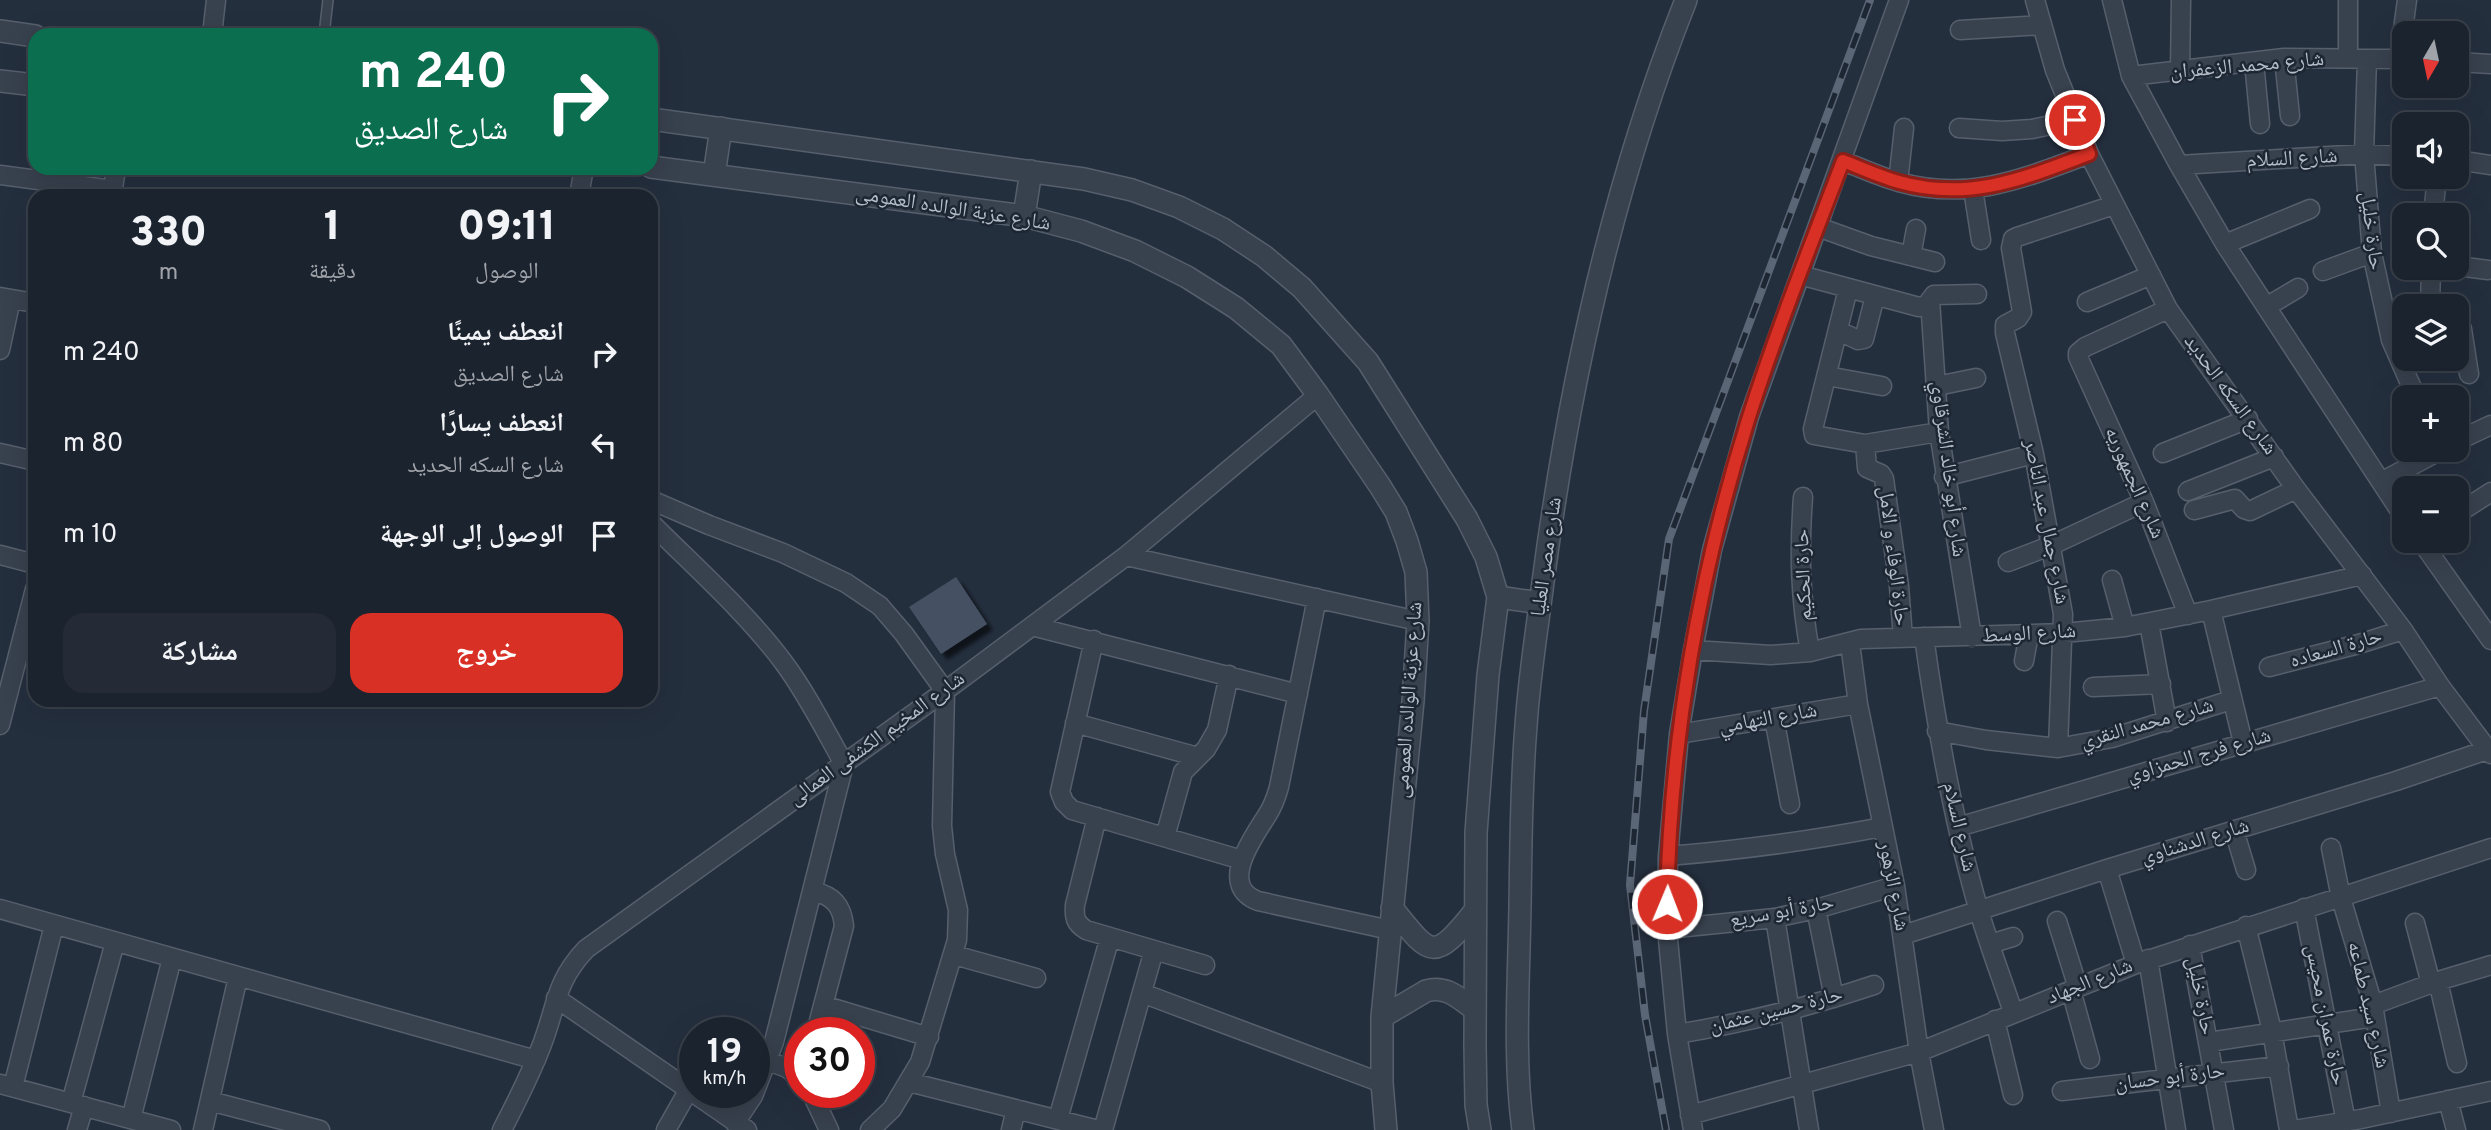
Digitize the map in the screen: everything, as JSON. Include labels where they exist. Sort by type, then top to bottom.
[{"type":"street","points":[[213,28],[216,0]]},
{"type":"street","name":"شارع مصر العليا","points":[[1523,1130],[1518,1062],[1522,786],[1540,603],[1563,446],[1596,290],[1634,150],[1686,0]]},
{"type":"street","points":[[1691,1123],[1676,1034],[1667,929],[1668,856],[1679,734],[1693,650],[1712,550],[1739,449],[1899,0]]},
{"type":"street","name":"شارع السكه الحديد","points":[[2035,0],[2055,70],[2089,154],[2168,309],[2489,752]]},
{"type":"street","points":[[2112,0],[2131,76],[2179,165],[2225,244],[2392,499]]},
{"type":"street","points":[[2180,71],[2181,0]]},
{"type":"street","points":[[2348,0],[2348,58]]},
{"type":"street","points":[[2405,21],[2407,0]]},
{"type":"street","points":[[1959,30],[2042,25]]},
{"type":"street","points":[[0,31],[28,35]]},
{"type":"street","points":[[2284,58],[2290,116]]},
{"type":"street","name":"شارع محمد الزعفران","points":[[2131,76],[2284,58],[2392,59]]},
{"type":"street","name":"حارة خليل","points":[[2367,59],[2364,154],[2372,253],[2391,340],[2411,385]]},
{"type":"street","points":[[2254,62],[2260,124]]},
{"type":"street","points":[[2469,63],[2491,64]]},
{"type":"street","points":[[0,81],[28,85]]},
{"type":"street","points":[[658,120],[1084,179],[1132,190],[1179,207],[1223,229],[1265,256],[1302,288],[1336,324],[1375,373],[1478,538],[1498,597],[1540,603]]},
{"type":"street","points":[[1959,128],[2032,130],[2075,120]]},
{"type":"street","points":[[714,175],[721,128]]},
{"type":"street","points":[[1898,182],[1904,128]]},
{"type":"street","points":[[1843,161],[1898,182],[1923,187],[1973,189],[2013,182],[2089,154]]},
{"type":"street","name":"شارع السلام","points":[[2179,165],[2364,154],[2392,155]]},
{"type":"street","points":[[2469,162],[2491,165]]},
{"type":"street","name":"شارع عزبة الوالده العمومى","points":[[658,168],[1024,216],[1080,231],[1135,251],[1187,277],[1236,308],[1281,345],[1318,395],[1396,513],[1416,572],[1418,621],[1413,701],[1381,1017],[1382,1083],[1387,1130]]},
{"type":"street","points":[[1024,216],[1031,171]]},
{"type":"street","points":[[0,175],[88,189]]},
{"type":"street","points":[[1973,189],[1981,240]]},
{"type":"street","name":"شارع جمال عبد الناصر","points":[[2057,748],[2064,633],[2060,589],[2034,454],[2005,328],[2007,322],[2021,315],[2022,308],[2011,248],[2014,239],[2114,205]]},
{"type":"street","points":[[2225,244],[2310,209]]},
{"type":"street","points":[[1818,227],[1839,236],[1935,262]]},
{"type":"street","points":[[1912,256],[1916,229]]},
{"type":"street","points":[[2323,271],[2372,253]]},
{"type":"street","points":[[2469,268],[2488,270]]},
{"type":"street","points":[[1800,275],[1919,307],[1927,305],[1934,295],[1977,294]]},
{"type":"street","points":[[2087,302],[2151,275]]},
{"type":"street","points":[[2266,307],[2298,288]]},
{"type":"street","points":[[1848,289],[1813,429],[1814,435],[1865,443],[1938,432]]},
{"type":"street","points":[[1839,331],[1858,340],[1864,339],[1875,296]]},
{"type":"street","points":[[0,350],[5,298],[28,302]]},
{"type":"street","name":"شارع أبو خالد الشرقاوي","points":[[1930,300],[1938,432],[1972,637]]},
{"type":"street","name":"شارع الجمهوريه","points":[[2168,309],[2085,346],[2078,353],[2144,502],[2188,615]]},
{"type":"street","points":[[1827,376],[1882,386]]},
{"type":"street","points":[[1937,386],[1976,378]]},
{"type":"street","name":"شارع المخيم الكشفى العمالى","points":[[506,1128],[536,1060],[562,980],[586,950],[945,691],[1126,555],[1318,395]]},
{"type":"street","points":[[2162,453],[2248,419]]},
{"type":"street","points":[[2469,435],[2491,425]]},
{"type":"street","name":"حارة الوفاء و الامل","points":[[1865,443],[1866,465],[1869,470],[1881,474],[1884,479],[1899,586],[1903,638]]},
{"type":"street","points":[[0,453],[28,459]]},
{"type":"street","points":[[1944,477],[2034,454]]},
{"type":"street","points":[[2188,491],[2274,457]]},
{"type":"street","points":[[2381,482],[2418,462]]},
{"type":"street","points":[[2194,510],[2235,499],[2244,509],[2250,511],[2296,489]]},
{"type":"street","points":[[2469,506],[2491,492]]},
{"type":"street","name":"حارة الحكيم","points":[[1803,497],[1799,549],[1800,588],[1810,652]]},
{"type":"street","points":[[2008,562],[2052,545],[2144,502]]},
{"type":"street","points":[[658,503],[783,553],[846,583],[880,606],[945,691],[942,826],[959,926],[954,954],[920,1062],[892,1109],[870,1130]]},
{"type":"street","points":[[658,530],[784,662],[844,764],[770,1053]]},
{"type":"street","points":[[2431,553],[2484,614],[2491,640]]},
{"type":"street","points":[[0,555],[28,562]]},
{"type":"street","points":[[1126,555],[1418,621]]},
{"type":"street","name":"شارع الوسط","points":[[1693,650],[1771,656],[1810,652],[1861,639],[2064,633],[2149,623],[2361,575]]},
{"type":"street","points":[[2112,580],[2125,626]]},
{"type":"street","name":"شارع مصر العليا","points":[[1480,1130],[1476,1105],[1474,912],[1480,754],[1498,597]]},
{"type":"street","points":[[1317,598],[1279,787],[1273,804],[1242,860],[1241,883],[1243,891],[1250,898],[1390,930]]},
{"type":"street","points":[[0,725],[8,659],[28,607]]},
{"type":"street","name":"شارع محمد النقري","points":[[2211,610],[2243,743]]},
{"type":"street","points":[[2149,623],[2167,722]]},
{"type":"street","points":[[1032,626],[1298,694]]},
{"type":"street","name":"حارة السعاده","points":[[2269,667],[2348,648],[2403,630]]},
{"type":"street","points":[[2024,661],[2029,634]]},
{"type":"street","name":"شارع السلام","points":[[1924,637],[1937,731],[1958,827],[1979,911],[2013,1012]]},
{"type":"street","points":[[1094,640],[1060,792],[1064,802],[1072,810],[1242,860]]},
{"type":"street","name":"شارع الزهور","points":[[1850,643],[1858,704],[1895,886],[1919,1052],[1934,1130]]},
{"type":"street","points":[[1165,837],[1183,772],[1212,740],[1217,730],[1229,675]]},
{"type":"street","points":[[2093,687],[2161,684]]},
{"type":"street","name":"شارع فرج الحمزاوي","points":[[1958,827],[2440,686]]},
{"type":"street","name":"شارع محمد النقري","points":[[1937,731],[2057,748],[2112,738],[2231,700]]},
{"type":"street","name":"شارع التهامي","points":[[1679,734],[1858,704]]},
{"type":"street","points":[[1774,718],[1790,804]]},
{"type":"street","points":[[1075,723],[1198,757]]},
{"type":"street","name":"شارع الدشناوي","points":[[1903,935],[2106,869],[2489,752]]},
{"type":"street","points":[[1097,817],[1075,905],[1074,916],[1078,924],[1086,930],[1205,965]]},
{"type":"street","points":[[1668,856],[1811,841],[1882,827]]},
{"type":"street","points":[[2234,830],[2246,870]]},
{"type":"street","name":"شارع سيد طماعه","points":[[2331,848],[2341,898],[2373,1011],[2391,1113]]},
{"type":"street","name":"شارع الجهاد","points":[[1691,1123],[1801,1084],[1919,1052],[2142,962],[2246,926],[2490,854]]},
{"type":"street","points":[[2106,869],[2142,962],[2169,1079],[2176,1130]]},
{"type":"street","name":"حارة أبو سريع","points":[[1667,929],[1775,918],[1895,886]]},
{"type":"street","points":[[813,891],[826,894],[836,902],[842,913],[844,926],[820,1017]]},
{"type":"street","points":[[1392,908],[1421,943],[1438,947],[1447,945],[1474,912]]},
{"type":"street","name":"حارة عمران محيس","points":[[2304,908],[2328,1023],[2357,1124]]},
{"type":"street","points":[[0,909],[536,1060]]},
{"type":"street","points":[[1816,909],[1834,999]]},
{"type":"street","points":[[1775,918],[1809,1130]]},
{"type":"street","points":[[2057,921],[2090,1059]]},
{"type":"street","points":[[2415,923],[2457,1063]]},
{"type":"street","points":[[54,925],[6,1085],[171,1130]]},
{"type":"street","points":[[2246,926],[2272,1031],[2288,1130]]},
{"type":"street","points":[[1058,1119],[1110,937]]},
{"type":"street","points":[[1990,944],[2013,937]]},
{"type":"street","points":[[77,1130],[77,1105],[115,942]]},
{"type":"street","name":"حارة خليل","points":[[2190,945],[2224,1130]]},
{"type":"street","points":[[909,1082],[1101,1130],[1154,950]]},
{"type":"street","points":[[954,954],[1036,978]]},
{"type":"street","points":[[131,1119],[172,958]]},
{"type":"street","points":[[2209,1042],[2328,1023],[2373,1011],[2434,982],[2491,965]]},
{"type":"street","points":[[203,1130],[238,976]]},
{"type":"street","name":"حارة حسين عثمان","points":[[1676,1034],[1734,1025],[1791,1011],[1874,985]]},
{"type":"street","points":[[1381,1017],[1434,989],[1449,991],[1474,1009]]},
{"type":"street","points":[[1142,993],[1382,1083]]},
{"type":"street","points":[[556,998],[679,1085]]},
{"type":"street","points":[[823,1005],[929,1037]]},
{"type":"street","points":[[1996,1020],[2013,1095]]},
{"type":"street","name":"حارة أبو حسان","points":[[2062,1091],[2278,1066]]},
{"type":"street","points":[[2294,1130],[2357,1124],[2391,1113],[2491,1091]]},
{"type":"street","points":[[2448,1100],[2456,1130]]},
{"type":"street","points":[[209,1101],[320,1130]]},
{"type":"street","points":[[666,1130],[679,1107]]},
{"type":"street","points":[[714,1108],[741,1126],[748,1108]]},
{"type":"street","points":[[819,1108],[829,1130]]},
{"type":"street","points":[[1011,1130],[1017,1109]]},
{"type":"lane","points":[[325,28],[328,0]]},
{"type":"building","points":[[956,577],[987,624],[941,654],[909,607]]},
{"type":"railway","points":[[1666,1130],[1645,1015],[1630,885],[1644,711],[1669,539],[1870,0]]},
{"type":"route","points":[[1667,904],[1668,856],[1679,734],[1712,550],[1749,417],[1843,161],[1898,182],[1923,187],[1948,190],[1993,186],[2013,182],[2089,154],[2075,120]]}]
